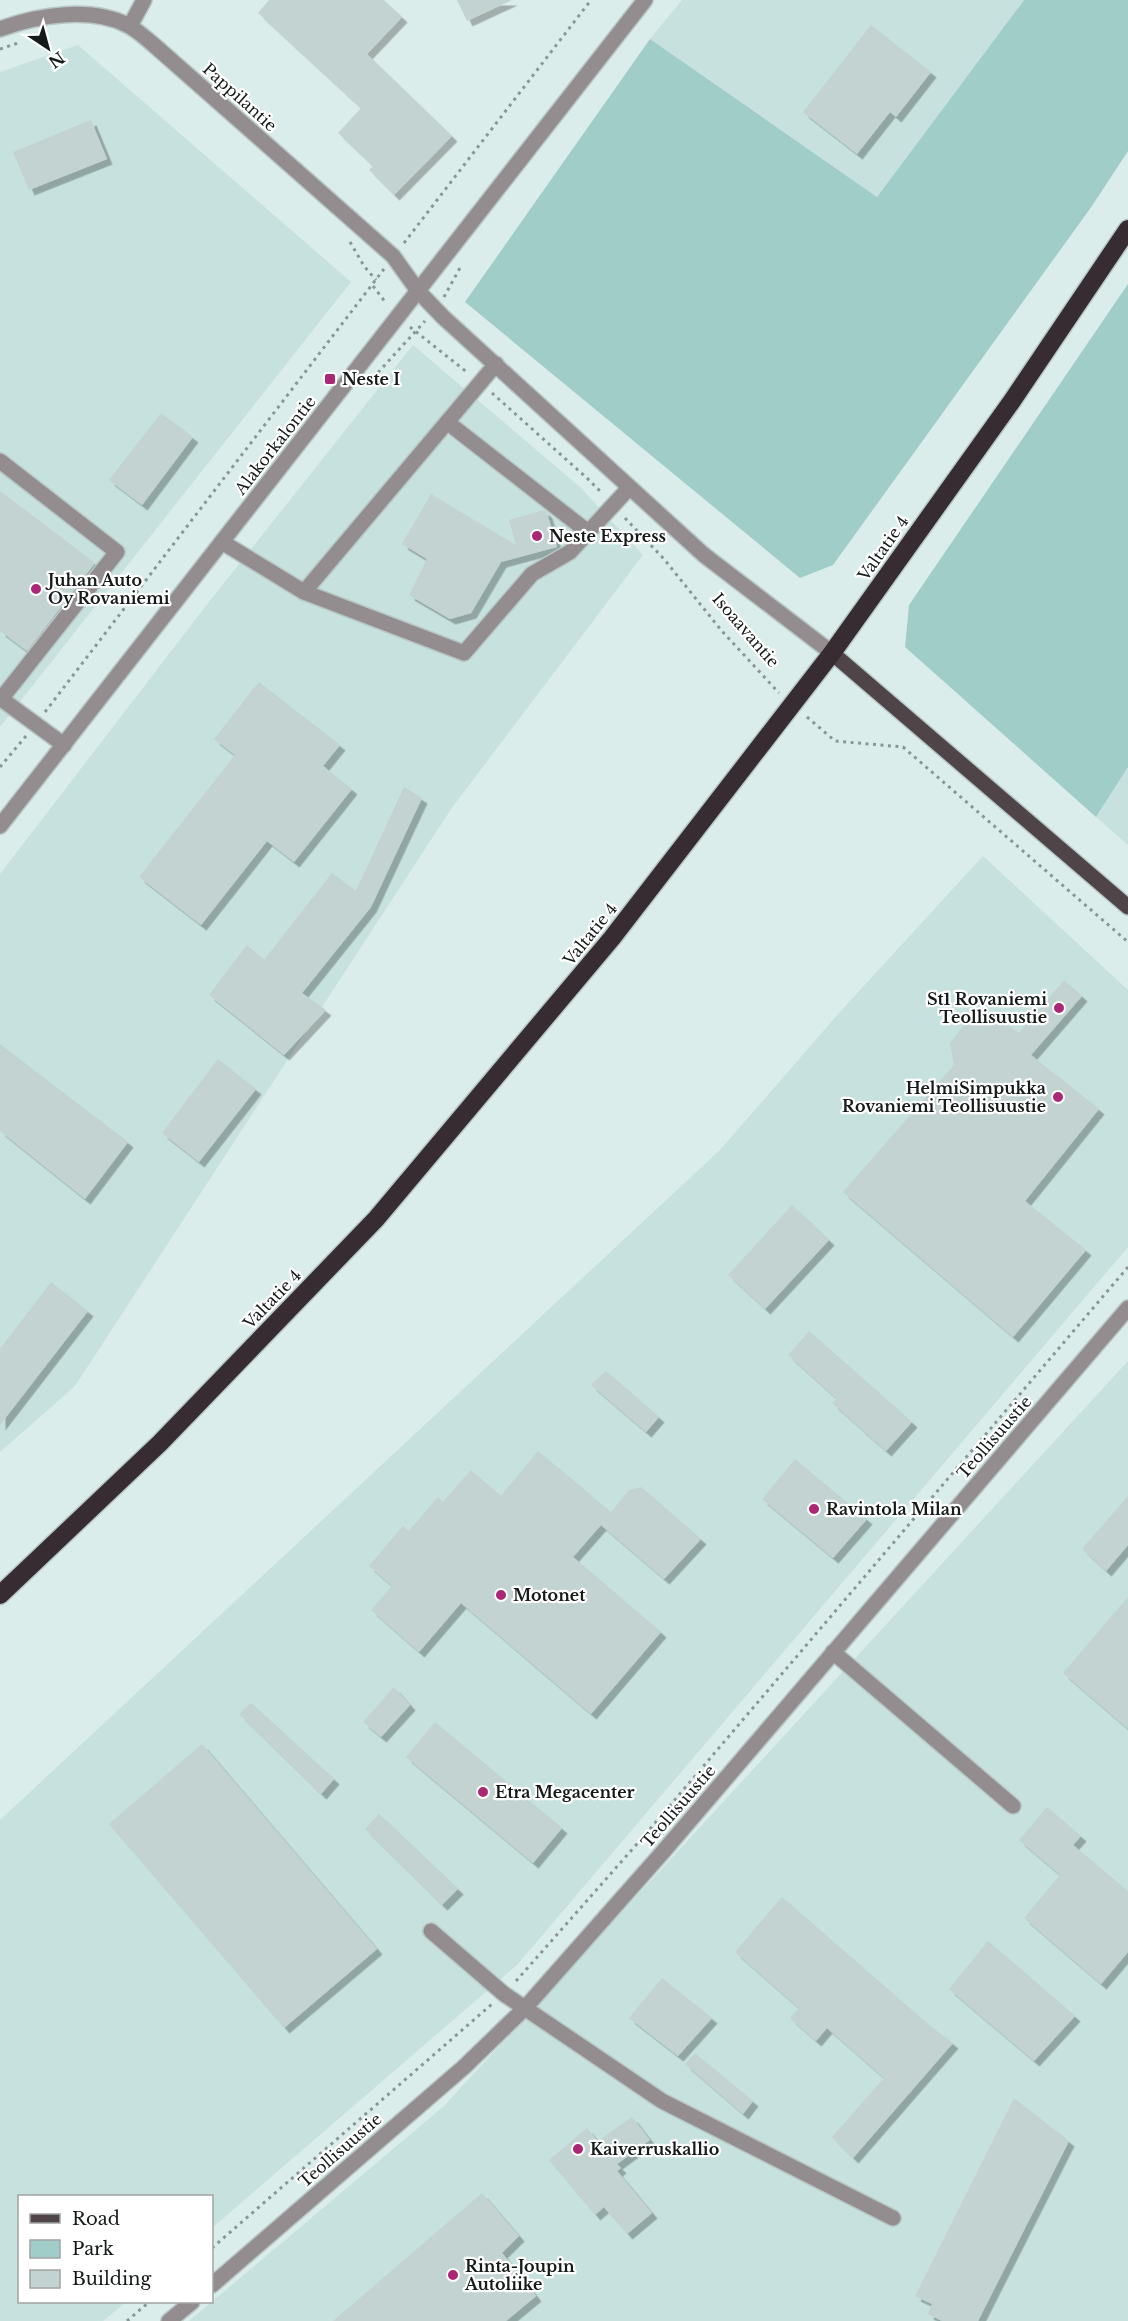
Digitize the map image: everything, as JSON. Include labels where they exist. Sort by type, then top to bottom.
[{"type":"highway","name":"Valtatie 4","points":[[0,1595],[160,1443],[376,1219],[612,938],[832,653],[1012,401],[1128,229]]},
{"type":"main road","name":"Isoaavantie","points":[[832,653],[1128,907]]},
{"type":"street","points":[[130,27],[144,0]]},
{"type":"street","name":"Alakorkalontie","points":[[0,826],[645,0]]},
{"type":"street","name":"Pappilantie","points":[[0,29],[18,23],[66,15],[108,17],[130,27],[155,46],[393,256],[418,291]]},
{"type":"street","name":"Isoaavantie","points":[[418,291],[442,317],[704,555],[832,653]]},
{"type":"street","points":[[304,592],[496,364]]},
{"type":"street","points":[[447,422],[588,532]]},
{"type":"street","points":[[0,461],[117,552],[1,699],[64,745]]},
{"type":"street","points":[[222,542],[304,592],[464,653],[531,574],[570,552],[628,488]]},
{"type":"street","name":"Teollisuustie","points":[[213,2284],[464,2067],[525,2008],[662,1853],[1128,1308]]},
{"type":"street","points":[[833,1652],[1013,1806]]},
{"type":"street","points":[[431,1931],[504,1994],[662,2101],[893,2218]]},
{"type":"street","points":[[169,2321],[190,2303]]},
{"type":"path","name":"Alakorkalontie","points":[[0,766],[35,724],[591,0]]},
{"type":"path","points":[[0,49],[21,42]]},
{"type":"path","points":[[349,240],[364,266],[376,280]]},
{"type":"path","name":"Isoaavantie","points":[[372,286],[398,317],[480,382],[587,478],[664,559],[753,666],[792,705],[835,741],[903,747],[1128,942]]},
{"type":"path","points":[[213,2247],[504,1994],[644,1836],[1128,1267]]},
{"type":"path","points":[[127,2321],[147,2303]]},
{"type":"shaded area","points":[[682,0],[1024,0],[877,197],[650,39]]},
{"type":"shaded area","points":[[78,45],[351,282],[0,727],[0,72]]},
{"type":"shaded area","points":[[413,345],[580,487],[643,555],[451,809],[75,1386],[0,1452],[0,874],[205,607]]},
{"type":"shaded area","points":[[1128,767],[1128,845],[1096,817]]},
{"type":"shaded area","points":[[983,856],[1128,990],[1128,1247],[517,1965],[213,2227],[213,2195],[18,2195],[18,2303],[125,2303],[103,2321],[0,2321],[0,1820],[720,1150],[839,1013]]},
{"type":"shaded area","points":[[1128,1361],[1128,2321],[189,2321],[444,2106]]},
{"type":"green space","points":[[1024,0],[1128,0],[1128,151],[1092,206],[833,565],[800,578],[465,302],[650,39],[877,197]]},
{"type":"green space","points":[[1128,284],[1128,767],[1096,817],[905,647],[909,605]]},
{"type":"building","points":[[269,0],[384,0],[402,17],[367,54],[452,136],[394,195],[369,170],[373,166],[338,133],[361,108],[258,13]]},
{"type":"building","points":[[457,0],[512,0],[467,21]]},
{"type":"building","points":[[871,25],[931,72],[896,117],[890,112],[857,154],[803,112]]},
{"type":"building","points":[[91,120],[107,159],[29,190],[13,152]]},
{"type":"building","points":[[161,413],[193,437],[142,505],[109,480]]},
{"type":"building","points":[[0,491],[95,563],[27,651],[0,631]]},
{"type":"building","points":[[431,494],[516,545],[509,520],[544,510],[547,513],[557,547],[501,562],[471,613],[450,619],[409,595],[427,559],[402,544]]},
{"type":"building","points":[[259,682],[340,745],[323,766],[352,789],[294,862],[267,841],[201,925],[139,877],[235,755],[214,739]]},
{"type":"building","points":[[404,787],[422,798],[371,907],[302,993],[326,1010],[284,1055],[209,995],[247,945],[264,960],[332,873],[356,891]]},
{"type":"building","points":[[1064,980],[1082,996],[1031,1055],[1099,1109],[1025,1201],[1086,1250],[1013,1337],[843,1192],[954,1065],[950,1043],[967,1021],[993,1015],[1019,1033]]},
{"type":"building","points":[[0,1044],[128,1142],[85,1199],[0,1131]]},
{"type":"building","points":[[218,1059],[256,1089],[199,1162],[162,1133]]},
{"type":"building","points":[[792,1205],[829,1240],[765,1309],[728,1275]]},
{"type":"building","points":[[51,1282],[88,1311],[0,1425],[0,1349]]},
{"type":"building","points":[[809,1331],[912,1422],[886,1451],[832,1403],[837,1399],[788,1355]]},
{"type":"building","points":[[606,1371],[659,1417],[646,1432],[591,1385]]},
{"type":"building","name":"Motonet","points":[[538,1451],[611,1512],[629,1490],[641,1487],[701,1539],[664,1579],[601,1525],[573,1557],[661,1632],[591,1714],[461,1603],[419,1652],[371,1610],[392,1586],[369,1566],[403,1526],[409,1531],[438,1497],[443,1502],[471,1470],[501,1496]]},
{"type":"building","name":"Ravintola Milan","points":[[795,1459],[867,1519],[833,1558],[762,1499]]},
{"type":"building","points":[[1128,1496],[1128,1545],[1106,1571],[1082,1549]]},
{"type":"building","points":[[1128,1597],[1128,1729],[1063,1673]]},
{"type":"building","points":[[394,1687],[410,1705],[381,1737],[363,1722]]},
{"type":"building","points":[[251,1703],[334,1779],[321,1794],[239,1714]]},
{"type":"building","points":[[435,1722],[562,1828],[533,1863],[406,1757]]},
{"type":"building","points":[[202,1744],[377,1949],[284,2028],[109,1824]]},
{"type":"building","points":[[1047,1807],[1081,1836],[1073,1845],[1128,1891],[1128,1952],[1101,1984],[1024,1918],[1060,1875],[1019,1840]]},
{"type":"building","points":[[379,1814],[458,1889],[442,1905],[365,1829]]},
{"type":"building","points":[[782,1897],[929,2025],[953,2043],[853,2158],[832,2137],[884,2078],[827,2028],[816,2041],[790,2018],[799,2008],[735,1952]]},
{"type":"building","points":[[988,1941],[1075,2016],[1034,2061],[949,1989]]},
{"type":"building","points":[[662,1978],[712,2018],[678,2056],[629,2018]]},
{"type":"building","points":[[695,2053],[753,2101],[743,2114],[685,2064]]},
{"type":"building","points":[[1014,2098],[1069,2141],[978,2321],[942,2321],[928,2314],[932,2304],[915,2296]]},
{"type":"building","points":[[632,2117],[650,2140],[617,2164],[621,2168],[617,2171],[652,2213],[627,2234],[604,2207],[595,2215],[549,2160],[587,2128],[598,2141]]},
{"type":"building","name":"Rinta-Joupin Autoliike","points":[[482,2193],[519,2236],[502,2253],[536,2296],[506,2321],[333,2321]]},
{"type":"place","name":"Neste I","points":[[330,379]]},
{"type":"place","name":"Neste Express","points":[[537,536]]},
{"type":"place","name":"Juhan Auto Oy Rovaniemi","points":[[36,589]]},
{"type":"place","name":"St1 Rovaniemi Teollisuustie","points":[[1059,1008]]},
{"type":"place","name":"HelmiSimpukka Rovaniemi Teollisuustie","points":[[1058,1097]]},
{"type":"place","name":"Ravintola Milan","points":[[814,1509]]},
{"type":"place","name":"Motonet","points":[[501,1595]]},
{"type":"place","name":"Etra Megacenter","points":[[483,1792]]},
{"type":"place","name":"Kaiverruskallio","points":[[578,2149]]},
{"type":"place","name":"Rinta-Joupin Autoliike","points":[[453,2275]]}]
